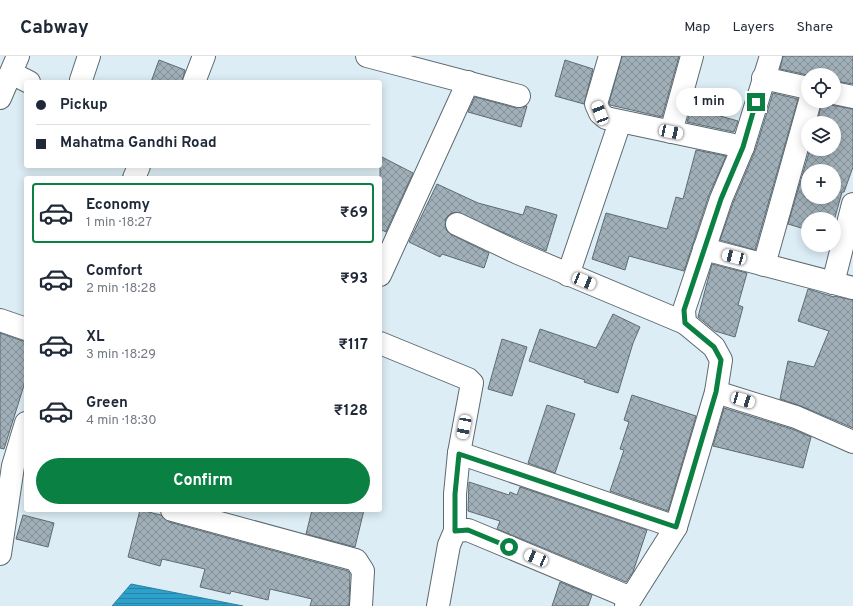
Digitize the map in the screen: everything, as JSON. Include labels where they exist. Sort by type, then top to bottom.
[{"type":"street","points":[[84,80],[89,56]]},
{"type":"street","points":[[195,80],[204,56]]},
{"type":"street","points":[[367,56],[519,96]]},
{"type":"street","points":[[610,56],[596,104],[600,113],[606,118],[743,147]]},
{"type":"street","points":[[671,132],[692,56]]},
{"type":"street","points":[[685,323],[684,310],[721,199],[743,147],[771,56]]},
{"type":"street","points":[[0,98],[19,70]]},
{"type":"street","points":[[763,78],[801,86]]},
{"type":"street","points":[[382,271],[468,82]]},
{"type":"street","points":[[841,94],[853,97]]},
{"type":"street","points":[[764,265],[808,108]]},
{"type":"street","points":[[568,275],[620,122]]},
{"type":"street","points":[[704,249],[843,286],[853,204]]},
{"type":"street","points":[[455,531],[468,530],[629,602],[676,527],[716,392],[721,360],[714,347],[685,323],[568,275],[457,224]]},
{"type":"street","points":[[0,320],[24,328]]},
{"type":"street","points":[[382,344],[471,381],[472,386],[459,454],[455,494],[455,531],[449,545],[438,606]]},
{"type":"street","points":[[716,392],[796,417],[853,442]]},
{"type":"street","points":[[0,554],[13,467],[24,430]]},
{"type":"street","points":[[459,454],[676,527]]},
{"type":"street","points":[[187,512],[217,516],[356,560],[363,571],[361,606]]},
{"type":"water","points":[[131,584],[243,606],[112,606]]},
{"type":"building","points":[[622,56],[679,56],[662,117],[610,105],[609,103]]},
{"type":"building","points":[[783,56],[853,56],[853,84],[841,82],[841,68],[801,68],[801,74],[780,69]]},
{"type":"building","points":[[159,60],[185,70],[182,80],[152,80]]},
{"type":"building","points":[[565,60],[593,69],[584,104],[555,96]]},
{"type":"building","points":[[773,93],[798,99],[755,250],[720,240],[733,203],[755,151]]},
{"type":"building","points":[[475,97],[516,108],[527,106],[521,127],[468,112]]},
{"type":"building","points":[[841,107],[853,109],[853,167],[844,192],[842,192],[841,196],[841,164],[806,164],[808,156],[841,156],[841,116],[819,116],[820,108]]},
{"type":"building","points":[[691,108],[738,121],[734,132],[687,122]]},
{"type":"building","points":[[696,150],[726,156],[709,195],[684,271],[629,256],[625,270],[592,259],[606,213],[667,229],[676,197],[683,199]]},
{"type":"building","points":[[382,157],[413,173],[386,232],[382,230],[382,176],[380,176]]},
{"type":"building","points":[[801,180],[801,204],[839,204],[836,212],[801,212],[801,228],[788,224]]},
{"type":"building","points":[[437,184],[478,203],[523,215],[526,206],[557,215],[546,251],[456,212],[450,214],[446,218],[445,225],[447,231],[452,235],[489,253],[484,268],[442,254],[440,257],[409,242]]},
{"type":"building","points":[[712,264],[747,273],[738,305],[743,307],[735,337],[715,331],[698,317]]},
{"type":"building","points":[[808,289],[834,297],[853,300],[853,428],[801,406],[780,399],[788,361],[814,367],[829,331],[798,321]]},
{"type":"building","points":[[613,314],[640,327],[633,343],[618,393],[529,361],[540,329],[596,348]]},
{"type":"building","points":[[0,333],[24,341],[24,385],[4,449],[0,448]]},
{"type":"building","points":[[502,339],[527,347],[512,396],[488,389]]},
{"type":"building","points":[[632,395],[696,416],[668,511],[610,491],[624,450],[620,449],[629,422],[624,420]]},
{"type":"building","points":[[547,405],[575,414],[555,473],[528,463]]},
{"type":"building","points":[[724,408],[792,429],[811,437],[803,468],[713,446]]},
{"type":"building","points":[[469,482],[509,495],[510,492],[517,495],[520,487],[647,530],[633,572],[626,582],[497,529],[500,521],[468,511]]},
{"type":"building","points":[[139,512],[148,512],[161,515],[169,522],[348,571],[350,574],[349,606],[310,606],[312,599],[270,589],[268,600],[231,591],[230,594],[200,587],[205,569],[162,559],[160,566],[128,557]]},
{"type":"building","points":[[312,512],[364,512],[355,547],[306,534]]},
{"type":"building","points":[[23,515],[54,523],[48,547],[16,539]]},
{"type":"building","points":[[560,582],[592,595],[588,606],[552,606]]},
{"type":"route","points":[[509,547],[468,530],[455,531],[455,494],[459,454],[547,485],[676,527],[716,392],[721,360],[714,347],[685,323],[684,310],[721,199],[743,147],[756,102]]}]
